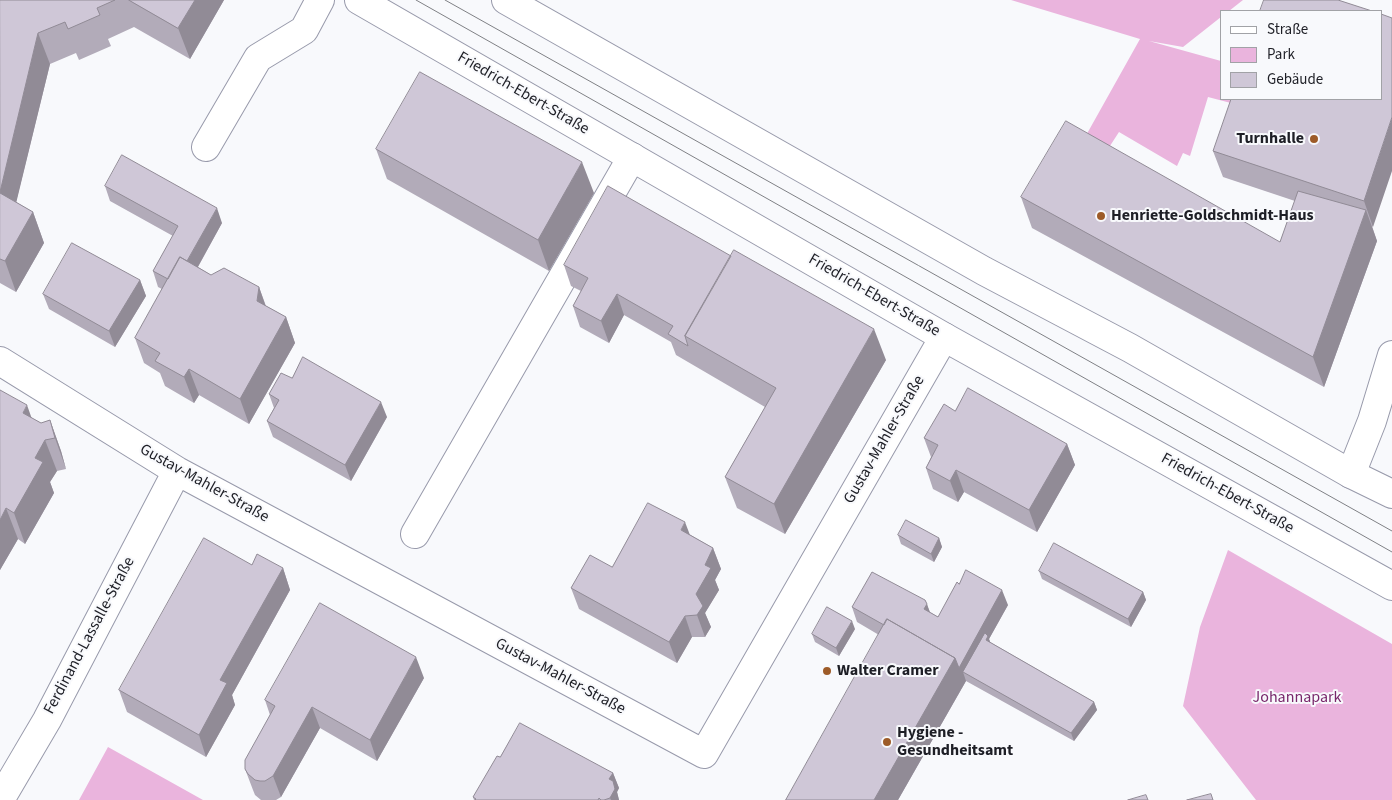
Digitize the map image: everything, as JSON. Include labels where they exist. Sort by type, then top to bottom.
[{"type":"main road","points":[[206,148],[258,58],[304,30],[320,0]]},
{"type":"main road","name":"Friedrich-Ebert-Straße","points":[[359,0],[944,337],[1392,586]]},
{"type":"main road","points":[[506,0],[967,261],[1130,348],[1351,474],[1392,494]]},
{"type":"main road","points":[[415,534],[632,157]]},
{"type":"main road","name":"Gustav-Mahler-Straße","points":[[0,361],[177,471],[704,754],[944,337]]},
{"type":"main road","points":[[1351,474],[1372,421],[1392,355]]},
{"type":"main road","name":"Ferdinand-Lassalle-Straße","points":[[0,800],[46,720],[177,471]]},
{"type":"green space","points":[[1011,0],[1243,0],[1230,10],[1220,10],[1220,18],[1183,47],[1149,41],[1220,61],[1220,100],[1249,100],[1246,107],[1208,97],[1190,156],[1183,153],[1177,166],[1119,132],[1106,152],[1084,139],[1140,39]]},
{"type":"green space","name":"Johannapark","points":[[1228,550],[1392,644],[1392,800],[1256,800],[1183,706],[1200,627]]},
{"type":"green space","points":[[108,747],[203,800],[79,800]]},
{"type":"building","points":[[0,0],[115,0],[97,8],[100,15],[68,29],[65,22],[38,33],[0,192]]},
{"type":"building","points":[[129,0],[195,0],[178,28]]},
{"type":"building","points":[[1264,0],[1338,0],[1369,10],[1260,10]]},
{"type":"building","name":"Turnhalle","points":[[1382,14],[1392,18],[1392,117],[1364,201],[1213,151],[1231,100],[1382,100]]},
{"type":"building","points":[[420,72],[582,162],[538,240],[376,149]]},
{"type":"building","points":[[1066,121],[1280,242],[1298,191],[1366,210],[1313,357],[1021,197]]},
{"type":"building","points":[[122,155],[217,208],[187,261],[180,257],[168,279],[153,271],[178,226],[105,186]]},
{"type":"building","points":[[608,186],[731,256],[685,336],[688,346],[668,334],[673,326],[617,294],[601,321],[573,306],[588,278],[564,265]]},
{"type":"building","points":[[0,193],[33,212],[5,261],[0,259]]},
{"type":"building","points":[[72,243],[140,280],[109,331],[43,294]]},
{"type":"building","points":[[734,250],[874,329],[774,504],[725,477],[776,388],[685,336]]},
{"type":"building","points":[[180,257],[211,275],[224,268],[259,287],[257,301],[286,317],[240,399],[189,369],[184,377],[155,361],[160,353],[135,338]]},
{"type":"building","points":[[303,357],[381,402],[345,465],[267,421],[279,400],[269,394],[281,373],[292,378]]},
{"type":"building","points":[[968,388],[1067,444],[1029,510],[956,470],[950,481],[926,468],[938,445],[924,438],[944,404],[955,411]]},
{"type":"building","points":[[0,390],[27,405],[23,413],[41,423],[50,420],[55,438],[45,440],[35,458],[43,462],[14,513],[6,508],[0,520]]},
{"type":"building","points":[[648,503],[685,522],[681,530],[713,548],[705,565],[711,568],[696,594],[703,606],[697,615],[685,616],[669,642],[571,588],[590,555],[612,567]]},
{"type":"building","points":[[906,520],[939,538],[931,554],[898,535]]},
{"type":"building","points":[[204,538],[252,565],[257,554],[283,568],[220,680],[227,683],[199,735],[119,690]]},
{"type":"building","points":[[1054,543],[1143,592],[1128,619],[1039,571]]},
{"type":"building","points":[[966,570],[1002,590],[959,668],[955,658],[887,619],[884,625],[852,607],[872,572],[925,600],[927,604],[924,609],[938,617],[957,582],[959,584]]},
{"type":"building","points":[[320,603],[416,657],[370,740],[312,707],[273,776],[265,781],[255,780],[245,769],[245,760],[275,706],[265,700]]},
{"type":"building","points":[[827,607],[852,621],[836,648],[812,634]]},
{"type":"building","name":"Hygiene - Gesundheitsamt","points":[[887,619],[955,658],[874,800],[786,800]]},
{"type":"building","points":[[985,633],[988,636],[986,640],[1094,702],[1071,733],[963,672]]},
{"type":"building","points":[[520,723],[613,773],[609,779],[613,781],[615,789],[610,798],[604,800],[599,798],[598,800],[475,800],[473,797],[497,756],[500,757]]},
{"type":"building","points":[[1211,794],[1213,800],[1187,800]]},
{"type":"building","points":[[1146,795],[1148,800],[1128,800]]},
{"type":"tram line","points":[[416,0],[1392,552]]},
{"type":"tram line","points":[[445,0],[1392,531]]},
{"type":"place","name":"Turnhalle","points":[[1314,139]]},
{"type":"place","name":"Henriette-Goldschmidt-Haus","points":[[1101,216]]},
{"type":"place","name":"Walter Cramer","points":[[827,671]]},
{"type":"place","name":"Hygiene - Gesundheitsamt","points":[[887,742]]}]
